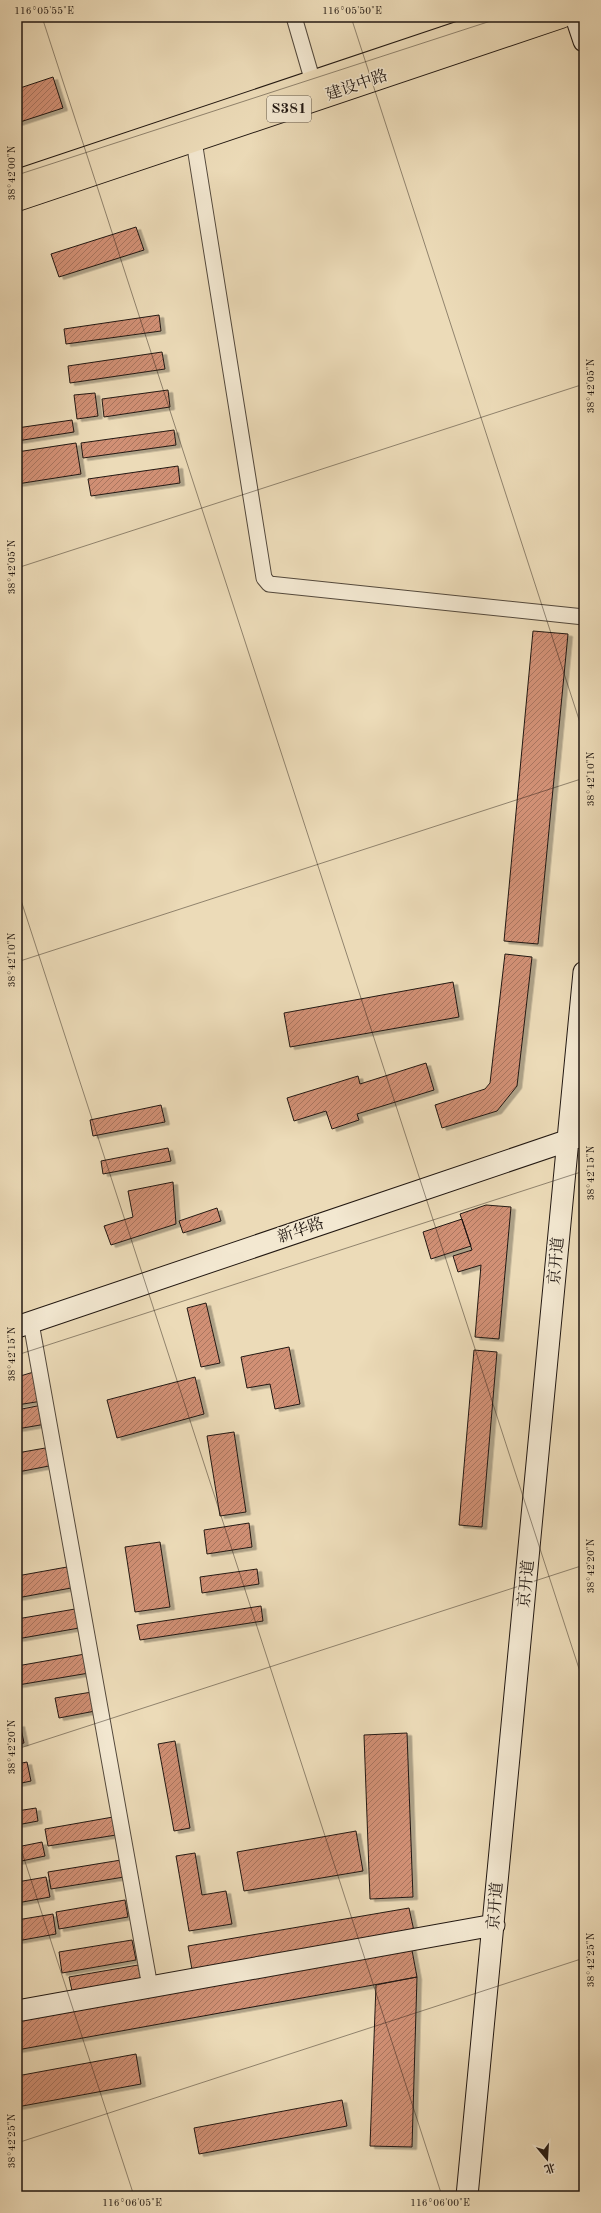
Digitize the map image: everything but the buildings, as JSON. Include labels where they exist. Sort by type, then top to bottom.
[{"type":"main road","name":"建设中路","points":[[17,181],[506,17]]},
{"type":"main road","name":"建设中路","points":[[17,200],[561,17]]},
{"type":"main road","points":[[576,17],[584,41]]},
{"type":"main road","name":"京开道","points":[[467,2196],[576,1137],[584,972]]},
{"type":"main road","name":"新华路","points":[[24,1325],[576,1137]]},
{"type":"main road","points":[[17,2011],[494,1925]]},
{"type":"street","points":[[294,17],[313,82]]},
{"type":"street","points":[[194,141],[264,578],[269,584],[584,617]]},
{"type":"street","points":[[24,1325],[150,1987]]}]
